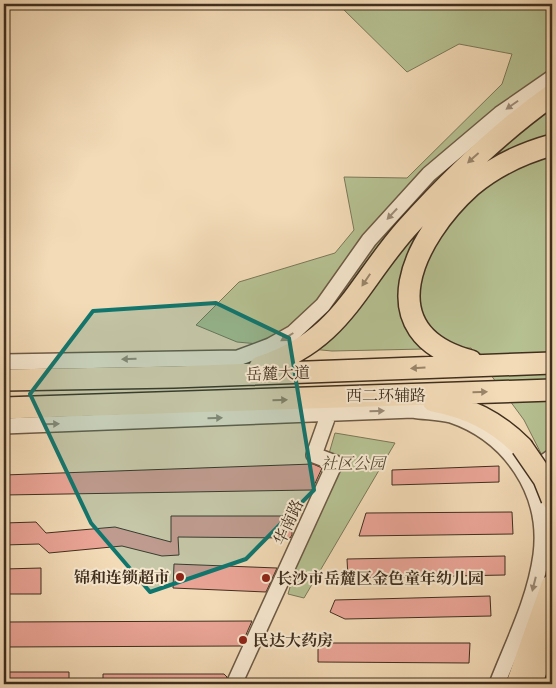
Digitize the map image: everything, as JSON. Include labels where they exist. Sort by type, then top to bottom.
[{"type":"highway","points":[[230,375],[286,358],[309,344],[328,329],[404,231],[458,173],[523,115],[552,95]]},
{"type":"highway","points":[[484,364],[456,357],[442,350],[419,330],[409,306],[409,279],[426,240],[440,220],[467,190],[506,162],[552,145]]},
{"type":"highway","name":"岳麓大道","points":[[4,380],[230,375],[552,362]]},
{"type":"highway","points":[[4,374],[50,379]]},
{"type":"highway","name":"岳麓大道","points":[[4,408],[552,390]]},
{"type":"highway","points":[[396,395],[430,400],[467,409],[497,425],[522,447],[544,479],[552,500]]},
{"type":"highway","points":[[4,415],[52,407]]},
{"type":"highway","points":[[517,684],[552,585]]},
{"type":"highway","points":[[530,684],[552,628]]},
{"type":"street","points":[[4,362],[238,358],[270,346],[293,333],[323,305],[368,240],[430,174],[500,114],[552,78]]},
{"type":"street","name":"西二环辅路","points":[[4,426],[413,410],[450,415],[486,432],[508,451],[526,475],[537,501],[543,526],[541,556],[529,603],[497,684]]},
{"type":"street","name":"华南路","points":[[234,684],[335,463],[314,455],[329,413]]},
{"type":"street","points":[[526,475],[552,456]]},
{"type":"highlighted area","points":[[216,303],[289,338],[314,490],[246,559],[150,592],[91,523],[30,394],[93,311]]},
{"type":"green space","points":[[338,4],[552,4],[552,475],[524,420],[471,348],[332,351],[237,342],[196,325],[239,282],[335,253],[354,230],[344,177],[407,178],[502,84],[512,54],[459,44],[407,72]]},
{"type":"green space","name":"社区公园","points":[[335,433],[395,443],[304,598],[288,594]]},
{"type":"building","points":[[313,464],[322,468],[312,490],[4,495],[4,475]]},
{"type":"building","points":[[499,466],[499,482],[392,485],[392,470]]},
{"type":"building","points":[[512,512],[513,534],[359,536],[366,513]]},
{"type":"building","points":[[171,516],[292,516],[292,535],[290,538],[178,537],[179,555],[162,556],[122,546],[49,553],[39,544],[4,545],[4,523],[36,522],[46,533],[115,527],[171,542]]},
{"type":"building","points":[[505,556],[505,575],[348,578],[347,559]]},
{"type":"building","points":[[174,564],[277,568],[266,592],[173,588]]},
{"type":"building","points":[[41,568],[41,594],[4,594],[4,569]]},
{"type":"building","points":[[490,596],[491,616],[345,619],[330,612],[335,600]]},
{"type":"building","points":[[252,621],[241,646],[4,647],[4,622]]},
{"type":"building","points":[[318,643],[470,643],[469,663],[318,662]]},
{"type":"building","points":[[4,672],[69,672],[69,684],[4,684]]},
{"type":"building","points":[[103,674],[224,674],[227,677],[225,684],[103,684]]},
{"type":"place","name":"锦和连锁超市","points":[[180,577]]},
{"type":"place","name":"长沙市岳麓区金色童年幼儿园","points":[[266,578]]},
{"type":"place","name":"民达大药房","points":[[243,640]]}]
